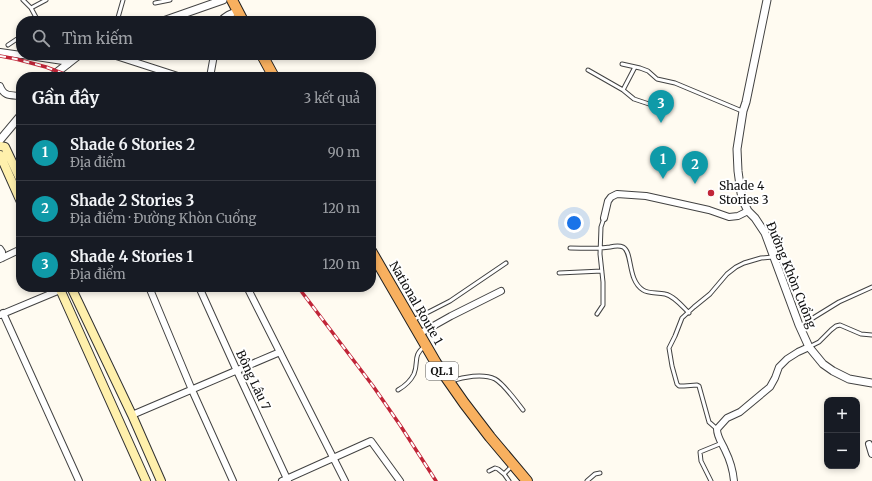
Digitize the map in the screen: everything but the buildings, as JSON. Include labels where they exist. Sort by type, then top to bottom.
[{"type":"highway","points":[[232,0],[240,16]]},
{"type":"highway","points":[[265,60],[271,72]]},
{"type":"highway","name":"National Route 1","points":[[376,260],[436,363],[464,404],[528,481]]},
{"type":"main road","points":[[0,146],[5,147],[16,170]]},
{"type":"main road","points":[[0,156],[16,191]]},
{"type":"main road","points":[[62,292],[146,481]]},
{"type":"main road","points":[[72,292],[132,415],[161,481]]},
{"type":"street","points":[[177,16],[223,0]]},
{"type":"street","name":"Đường Khòn Cuổng","points":[[767,0],[738,141],[737,158],[740,193],[748,211],[755,218],[765,233],[800,329],[809,347],[823,364],[833,371],[849,379],[872,383]]},
{"type":"street","points":[[225,16],[238,11]]},
{"type":"street","points":[[0,52],[16,54]]},
{"type":"street","points":[[57,60],[69,63]]},
{"type":"street","points":[[57,72],[73,60]]},
{"type":"street","points":[[128,60],[166,72]]},
{"type":"street","points":[[211,72],[213,60]]},
{"type":"street","points":[[0,86],[6,95],[16,96]]},
{"type":"street","points":[[0,140],[16,121]]},
{"type":"street","points":[[604,218],[608,200],[617,194],[646,196],[710,210],[729,217],[738,216],[748,211]]},
{"type":"street","points":[[0,249],[2,252],[1,258]]},
{"type":"street","points":[[1,258],[16,251]]},
{"type":"street","points":[[419,334],[501,291]]},
{"type":"street","points":[[51,292],[2,314],[79,481]]},
{"type":"street","points":[[152,292],[192,390],[233,481]]},
{"type":"street","name":"Bông Lâu 7","points":[[201,292],[286,480]]},
{"type":"street","points":[[250,292],[345,481]]},
{"type":"street","points":[[734,481],[734,475],[729,460],[716,429],[727,418],[740,412],[770,387],[779,367],[787,359],[809,347]]},
{"type":"street","points":[[132,415],[280,352]]},
{"type":"street","points":[[286,480],[371,441],[400,481]]},
{"type":"street","points":[[869,444],[872,454]]},
{"type":"lane","points":[[23,0],[31,8],[35,16]]},
{"type":"lane","points":[[31,8],[46,0]]},
{"type":"lane","points":[[118,16],[123,0]]},
{"type":"lane","points":[[155,3],[170,0]]},
{"type":"lane","points":[[8,45],[16,40]]},
{"type":"lane","points":[[622,64],[648,71],[657,79],[675,83],[743,111]]},
{"type":"lane","points":[[623,90],[635,67]]},
{"type":"lane","points":[[588,70],[623,90],[634,99],[649,104]]},
{"type":"lane","points":[[597,314],[602,305],[602,271],[600,249],[601,228],[604,218]]},
{"type":"lane","points":[[570,248],[600,249],[618,246],[623,247],[628,251],[631,271],[642,290],[668,294],[674,298],[688,313]]},
{"type":"lane","points":[[716,429],[709,422],[699,386],[679,386],[677,384],[669,348],[678,331],[682,318],[710,294],[736,267],[761,258],[773,257]]},
{"type":"lane","points":[[411,320],[450,301],[506,263]]},
{"type":"lane","points":[[559,273],[602,271]]},
{"type":"lane","points":[[800,329],[813,318],[839,302],[872,287]]},
{"type":"lane","points":[[809,347],[819,342],[831,330],[840,325],[861,334],[872,335]]},
{"type":"lane","points":[[398,390],[411,380],[414,374],[417,354],[420,349],[426,345]]},
{"type":"lane","points":[[449,381],[474,376],[486,376],[495,379],[513,397],[523,410]]},
{"type":"lane","points":[[711,481],[701,461],[700,452],[722,443]]},
{"type":"lane","points":[[504,474],[513,464]]},
{"type":"lane","points":[[489,471],[495,468],[498,469],[509,481]]},
{"type":"lane","points":[[587,481],[595,474],[600,473]]},
{"type":"railway","points":[[0,56],[16,59]]},
{"type":"railway","points":[[20,60],[59,72]]},
{"type":"railway","points":[[302,292],[373,386],[436,481]]},
{"type":"place","name":"Shade 4 Stories 1","points":[[661,123]]},
{"type":"place","name":"Shade 6 Stories 2","points":[[663,179]]},
{"type":"place","name":"Shade 2 Stories 3","points":[[695,184]]},
{"type":"place","name":"Shade 4 Stories 3","points":[[711,193]]}]
